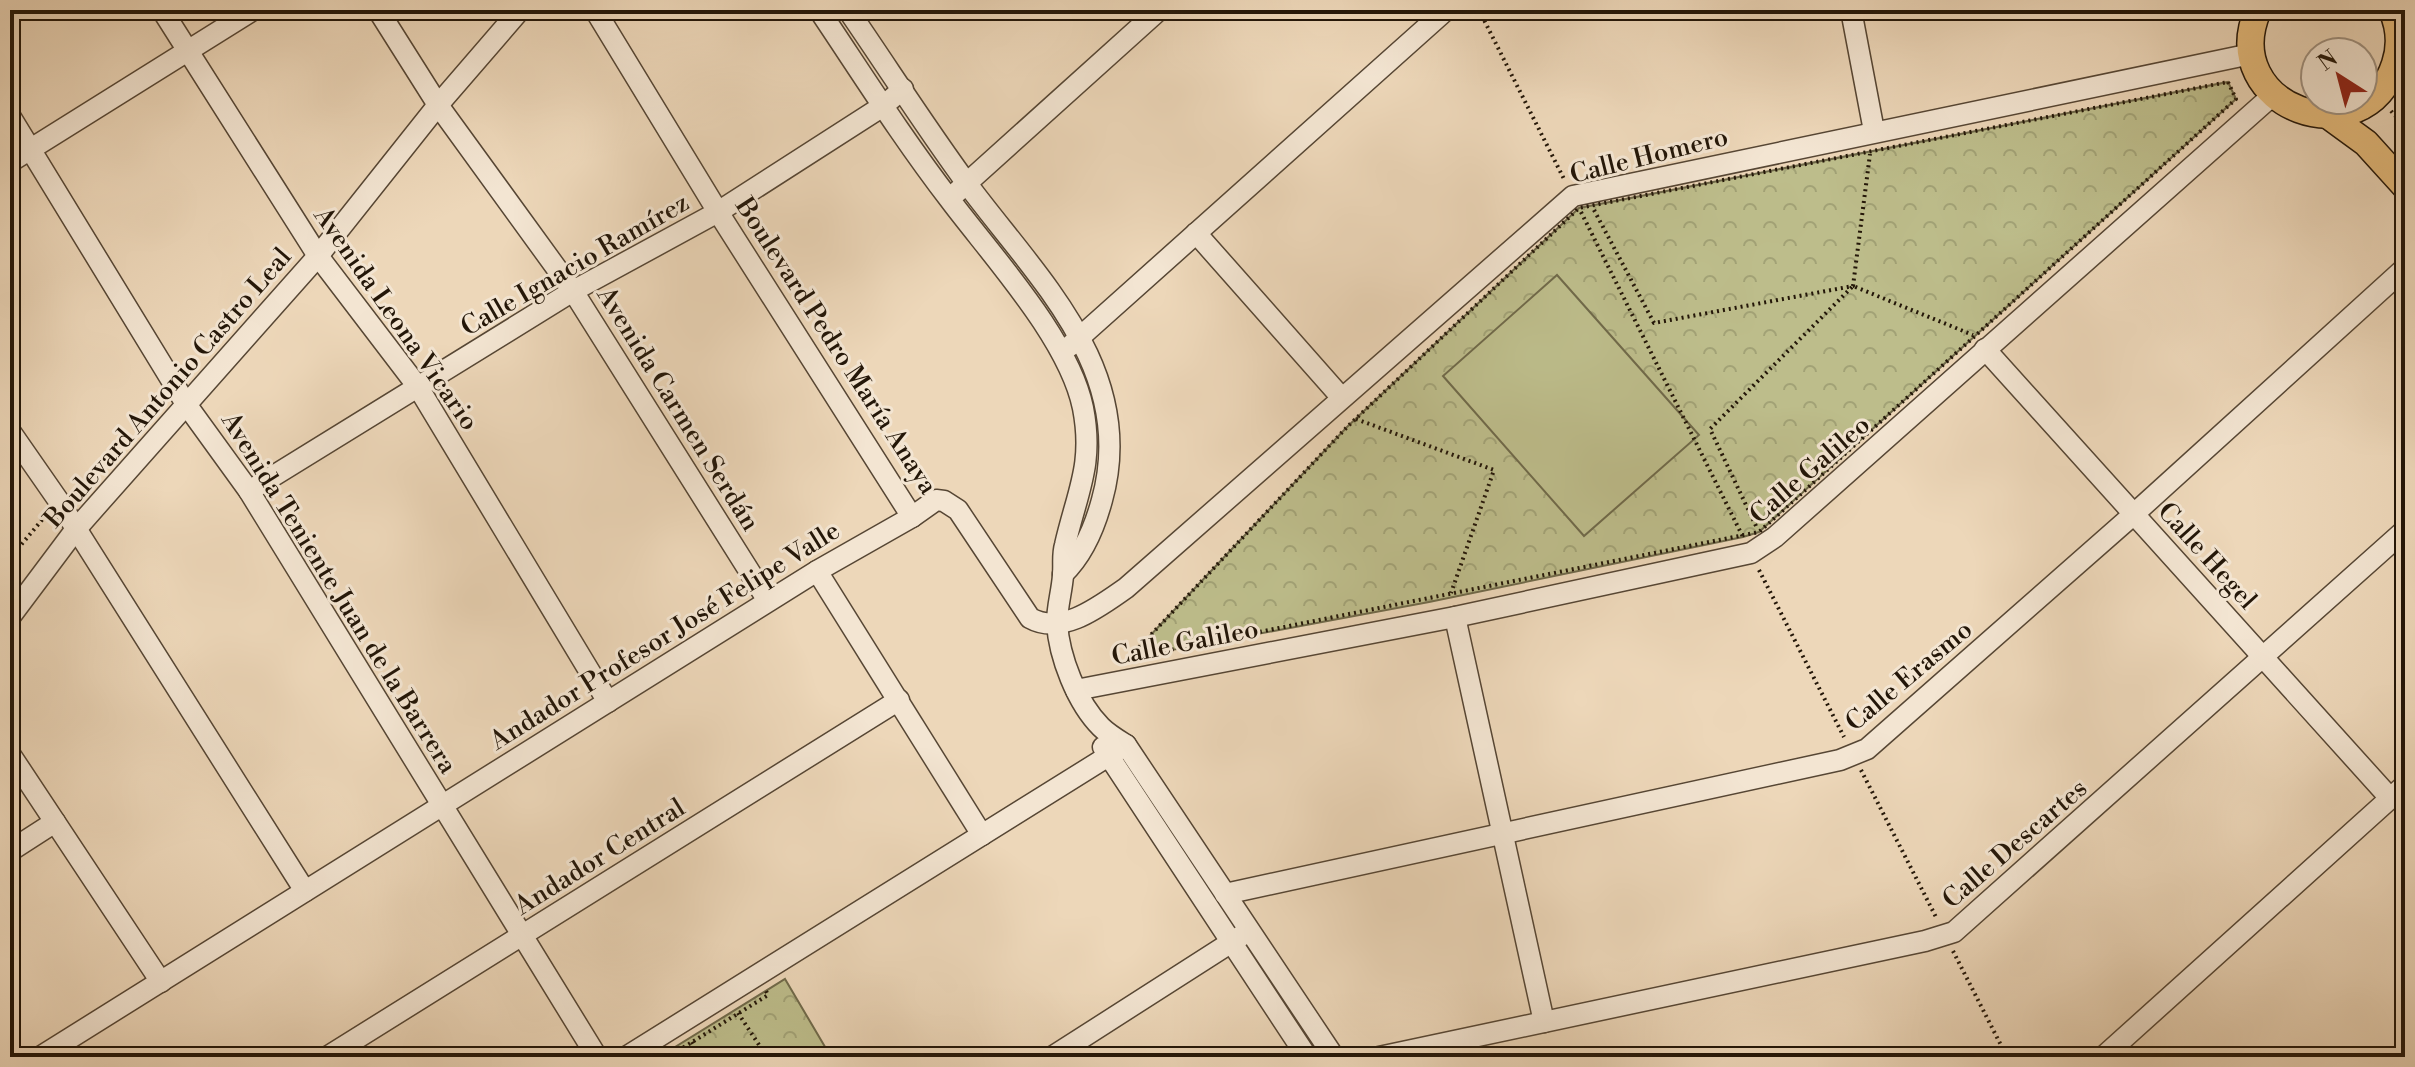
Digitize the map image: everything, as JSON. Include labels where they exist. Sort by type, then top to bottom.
[{"type":"main road","points":[[2379,92],[2402,61],[2399,31],[2392,10]]},
{"type":"main road","points":[[2251,14],[2251,54],[2258,75],[2273,95],[2299,110]]},
{"type":"main road","points":[[2329,116],[2366,143],[2405,186]]},
{"type":"street","name":"Avenida Leona Vicario","points":[[162,10],[318,256],[418,387],[608,702]]},
{"type":"street","points":[[10,162],[253,10]]},
{"type":"street","name":"Avenida Carmen Serdán","points":[[378,10],[438,105],[573,291],[768,601]]},
{"type":"street","name":"Boulevard Antonio Castro Leal","points":[[10,617],[76,529],[318,256],[438,105],[520,10]]},
{"type":"street","name":"Boulevard Pedro María Anaya","points":[[595,10],[718,212],[912,517],[936,500],[952,504],[1030,618],[1040,624],[1057,624]]},
{"type":"street","points":[[819,10],[949,199],[1006,270],[1061,354],[1082,403],[1086,450],[1084,480],[1064,551],[1057,624],[1065,663],[1076,690],[1101,727],[1103,746],[1117,751],[1225,894],[1334,1057]]},
{"type":"street","points":[[848,10],[967,184],[1051,292],[1080,338],[1104,397],[1110,423],[1111,456],[1097,518],[1075,563],[1063,574]]},
{"type":"street","points":[[949,199],[1159,10]]},
{"type":"street","points":[[1061,354],[1446,10]]},
{"type":"street","points":[[1851,10],[1872,141]]},
{"type":"street","name":"Calle Homero","points":[[1057,624],[1102,605],[1126,588],[1341,397],[1581,203],[1872,141],[2251,54]]},
{"type":"street","name":"Calle Ignacio Ramírez","points":[[249,491],[573,291],[718,212],[883,106],[903,89]]},
{"type":"street","name":"Calle Galileo","points":[[1076,690],[1455,617],[1751,553],[1775,537],[1980,342],[2273,95]]},
{"type":"street","name":"Avenida Teniente Juan de la Barrera","points":[[10,116],[186,404],[249,491],[597,1057]]},
{"type":"street","points":[[1196,233],[1341,397]]},
{"type":"street","name":"Calle Erasmo","points":[[1225,894],[1502,836],[1854,756],[1881,738],[2134,514],[2405,268]]},
{"type":"street","name":"Calle Hegel","points":[[1980,342],[2263,657],[2397,791]]},
{"type":"street","points":[[10,431],[58,500],[305,891]]},
{"type":"street","name":"Andador Profesor José Felipe Valle","points":[[40,1057],[768,601],[912,517]]},
{"type":"street","name":"Calle Descartes","points":[[1379,1057],[1945,936],[1967,922],[2405,530]]},
{"type":"street","points":[[817,571],[982,835]]},
{"type":"street","points":[[1455,617],[1544,1022]]},
{"type":"street","name":"Andador Central","points":[[327,1057],[899,700]]},
{"type":"street","points":[[626,1057],[1117,751]]},
{"type":"street","points":[[1117,751],[1231,941],[1307,1057]]},
{"type":"street","points":[[10,754],[161,982]]},
{"type":"street","points":[[2103,1057],[2397,791]]},
{"type":"street","points":[[10,851],[55,822]]},
{"type":"street","points":[[1052,1057],[1249,931]]},
{"type":"path","points":[[1479,10],[1581,203],[1751,553],[2007,1057]]},
{"type":"path","points":[[2228,82],[2236,99],[1980,342],[1759,532],[1129,658],[1356,419],[1581,203],[1872,141],[2228,82]]},
{"type":"path","points":[[1759,532],[1710,429],[1853,286],[1872,141]]},
{"type":"path","points":[[1581,203],[1654,323],[1853,286],[1980,342]]},
{"type":"path","points":[[1356,419],[1494,470],[1451,593]]},
{"type":"path","points":[[10,558],[58,500]]},
{"type":"path","points":[[738,1013],[767,1057]]},
{"type":"path","points":[[692,1042],[701,1057]]},
{"type":"green space","points":[[2228,82],[2236,99],[1759,532],[1429,602],[1129,658],[1347,427],[1579,208]]},
{"type":"green space","points":[[1557,275],[1699,435],[1584,536],[1443,376]]},
{"type":"green space","points":[[785,979],[831,1057],[659,1057]]}]
